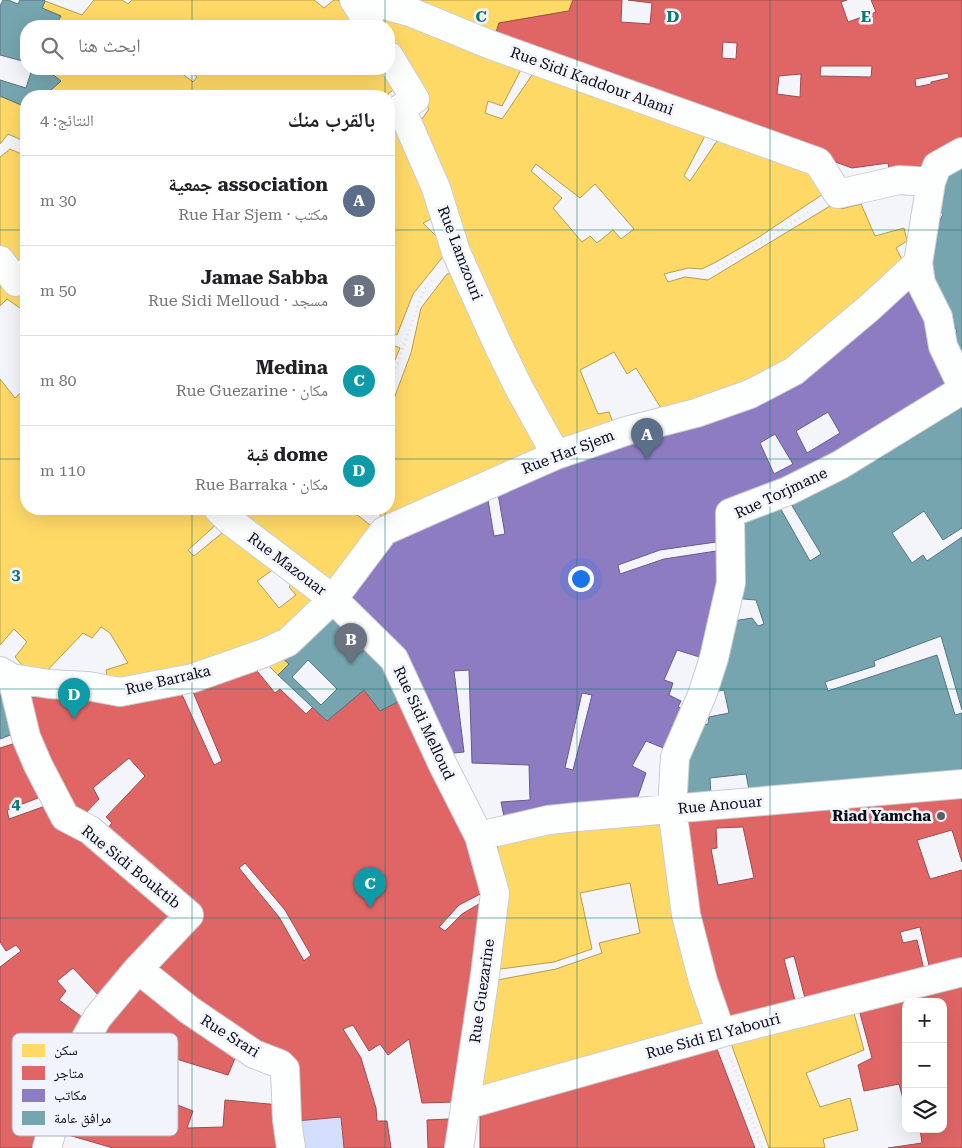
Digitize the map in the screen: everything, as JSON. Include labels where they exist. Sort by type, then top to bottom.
[{"type":"street","points":[[354,0],[366,20]]},
{"type":"street","name":"Rue Sidi Kaddour Alami","points":[[366,0],[413,13],[491,45],[818,162],[838,194]]},
{"type":"street","name":"Rue Lamzouri","points":[[395,66],[415,99],[401,108],[436,188],[456,252],[519,388],[556,454]]},
{"type":"street","points":[[962,152],[937,166],[932,182],[918,263],[921,283],[938,317],[943,346],[962,386]]},
{"type":"street","points":[[838,194],[899,180],[932,182]]},
{"type":"street","points":[[0,260],[16,282],[20,278]]},
{"type":"street","name":"Rue Har Sjem","points":[[333,599],[384,530],[556,454],[626,430],[696,413],[759,390],[794,371],[875,303],[918,263]]},
{"type":"street","name":"Rue Torjmane","points":[[672,808],[675,757],[702,695],[714,658],[731,582],[730,513],[788,491],[840,465],[962,390]]},
{"type":"street","name":"Rue Mazouar","points":[[224,515],[333,599]]},
{"type":"street","name":"Rue Barraka","points":[[6,674],[49,684],[88,686],[120,692],[193,678],[264,653],[288,642],[333,599]]},
{"type":"street","name":"Rue Sidi Melloud","points":[[333,599],[394,659],[479,836]]},
{"type":"street","name":"Rue Sidi Bouktib","points":[[6,674],[26,737],[65,818],[90,830],[189,915],[138,969],[98,1018],[89,1033]]},
{"type":"street","name":"Rue Anouar","points":[[479,836],[548,820],[962,784]]},
{"type":"street","points":[[672,808],[686,915],[703,981],[722,1033]]},
{"type":"street","name":"Rue Guezarine","points":[[460,1148],[495,893],[479,836]]},
{"type":"street","name":"Rue Srari","points":[[138,969],[189,1010],[254,1054],[280,1064],[285,1069],[287,1120],[291,1148]]},
{"type":"street","name":"Rue Sidi El Yabouri","points":[[465,1105],[722,1033],[962,972]]},
{"type":"path","points":[[718,268],[838,194]]},
{"type":"path","points":[[395,370],[424,289],[456,252]]},
{"type":"path","points":[[722,1033],[762,1148]]},
{"type":"shaded area","points":[[341,1117],[344,1148],[299,1148],[296,1121]]},
{"type":"building: سكن","points":[[94,0],[122,0],[128,4],[132,0],[314,0],[324,8],[334,0],[338,0],[353,20],[59,20],[61,16],[42,8],[45,1],[82,15]]},
{"type":"building: سكن","points":[[387,0],[573,0],[569,11],[499,23],[494,39]]},
{"type":"building: سكن","points":[[385,14],[524,64],[502,106],[488,101],[485,113],[502,119],[534,72],[708,130],[684,176],[690,181],[721,135],[811,167],[829,190],[756,239],[716,262],[702,269],[688,268],[664,274],[668,282],[685,277],[708,280],[835,203],[841,209],[861,204],[875,236],[904,228],[907,241],[896,248],[904,263],[792,363],[664,413],[636,368],[627,374],[614,352],[580,370],[598,414],[609,412],[614,425],[559,446],[505,341],[415,129],[429,109],[412,78],[395,54],[395,20],[381,20]],"holes":[[[536,164],[580,198],[595,184],[634,229],[621,239],[613,230],[597,243],[590,236],[582,242],[553,208],[562,198],[531,171]]]},
{"type":"building: سكن","points":[[54,75],[184,75],[193,82],[197,77],[194,75],[390,75],[397,87],[393,90],[51,90],[61,81]]},
{"type":"building: سكن","points":[[0,96],[20,104],[20,139],[8,134],[0,144]]},
{"type":"building: سكن","points":[[395,111],[439,215],[423,223],[449,249],[413,294],[397,335],[395,334]]},
{"type":"building: سكن","points":[[10,149],[20,153],[20,269],[16,272],[0,252],[0,157]]},
{"type":"building: سكن","points":[[455,273],[543,447],[385,520],[380,515],[395,515],[395,396],[411,353],[421,308],[447,274]]},
{"type":"building: سكن","points":[[0,275],[20,280],[20,308],[7,299],[0,306]]},
{"type":"building: سكن","points":[[395,346],[400,348],[395,360]]},
{"type":"building: سكن","points":[[0,379],[15,398],[20,393],[20,515],[213,515],[219,522],[188,550],[194,556],[227,529],[278,566],[257,581],[279,608],[296,595],[289,587],[295,579],[318,598],[285,631],[232,658],[108,681],[106,670],[128,663],[110,633],[101,627],[92,638],[83,633],[41,677],[32,676],[15,657],[27,642],[14,629],[0,645]]},
{"type":"building: سكن","points":[[237,515],[358,515],[375,529],[332,590]]},
{"type":"building: سكن","points":[[277,653],[289,664],[278,675],[267,664]]},
{"type":"building: سكن","points":[[661,817],[711,1028],[478,1092],[486,1013],[494,1012],[492,981],[556,969],[602,953],[599,943],[640,933],[630,883],[580,893],[592,949],[554,962],[493,970],[504,915],[497,842],[548,827]]},
{"type":"building: سكن","points":[[852,1006],[864,1050],[806,1073],[820,1107],[850,1098],[858,1130],[823,1139],[825,1148],[769,1148],[729,1038]]},
{"type":"building: متاجر","points":[[573,0],[622,0],[621,22],[650,24],[652,3],[628,0],[847,0],[841,2],[848,22],[876,12],[871,0],[962,0],[962,141],[934,160],[906,172],[890,175],[888,163],[852,168],[494,39],[499,23],[569,11]],"holes":[[[723,42],[737,43],[736,59],[722,58]],[[821,66],[872,66],[871,77],[820,76]],[[948,73],[949,78],[916,87],[915,79]],[[801,74],[800,97],[777,94],[779,76]]]},
{"type":"building: متاجر","points":[[253,666],[275,693],[280,689],[306,714],[313,707],[327,721],[364,690],[380,711],[403,699],[488,890],[459,905],[439,927],[445,931],[462,914],[484,901],[456,1102],[422,1103],[409,1039],[388,1055],[380,1044],[369,1051],[353,1025],[343,1029],[361,1058],[376,1108],[377,1121],[387,1121],[391,1148],[344,1148],[341,1117],[296,1121],[291,1064],[149,966],[198,916],[103,834],[112,823],[106,817],[145,776],[129,758],[93,788],[99,799],[80,819],[53,783],[24,689],[179,688],[214,765],[222,761],[191,687]],"holes":[[[245,863],[285,910],[311,955],[304,961],[279,917],[239,868]]]},
{"type":"building: متاجر","points":[[19,742],[43,796],[7,810],[9,819],[48,805],[177,916],[102,999],[73,968],[57,981],[66,991],[59,1000],[86,1020],[81,1033],[12,1033],[12,1136],[42,1136],[37,1148],[0,1148],[0,967],[21,951],[16,945],[6,951],[0,942],[0,748]]},
{"type":"building: متاجر","points":[[962,793],[962,862],[952,830],[917,840],[930,879],[962,870],[962,965],[931,974],[920,927],[900,932],[903,943],[917,940],[925,974],[807,1006],[794,956],[784,959],[797,1008],[723,1026],[691,914],[680,816]],"holes":[[[743,827],[754,878],[718,885],[711,849],[717,848],[716,828]]]},
{"type":"building: متاجر","points":[[962,978],[962,1148],[888,1148],[922,1143],[921,1133],[947,1133],[947,998],[902,998],[902,1095],[899,1084],[864,1091],[858,1065],[872,1058],[858,1006]]},
{"type":"building: متاجر","points":[[138,981],[238,1051],[228,1075],[178,1059],[178,1033],[97,1033]]},
{"type":"building: متاجر","points":[[715,1044],[755,1148],[480,1148],[480,1110]]},
{"type":"building: متاجر","points":[[225,1100],[280,1105],[285,1148],[113,1148],[72,1136],[178,1136],[178,1105],[193,1111],[187,1128],[223,1127]]},
{"type":"building: متاجر","points":[[449,1119],[449,1148],[428,1148],[427,1120]]},
{"type":"building: مكاتب","points":[[908,285],[929,318],[954,388],[776,489],[723,541],[660,550],[618,565],[620,574],[664,559],[723,550],[706,659],[677,650],[664,680],[673,683],[669,695],[681,701],[678,707],[690,712],[671,751],[646,741],[632,766],[646,773],[635,805],[505,821],[501,802],[530,800],[529,765],[472,763],[469,670],[454,671],[464,752],[445,754],[341,597],[386,538],[487,494],[494,536],[505,534],[497,488],[800,376]],"holes":[[[828,412],[840,433],[807,453],[796,431]],[[775,434],[793,464],[774,474],[760,443]],[[582,693],[592,695],[573,770],[565,768]]]},
{"type":"building: مرافق عامة","points":[[3,0],[18,4],[20,0],[44,0],[42,8],[61,16],[59,20],[20,20],[20,60],[0,55],[0,6]]},
{"type":"building: مرافق عامة","points":[[30,75],[54,75],[61,81],[51,90],[20,90],[20,104],[0,96],[0,80],[26,88]]},
{"type":"building: مرافق عامة","points":[[962,160],[962,372],[948,342],[957,331],[936,295],[923,257],[943,214],[933,206],[941,186]]},
{"type":"building: مرافق عامة","points":[[962,398],[962,528],[943,540],[924,511],[892,533],[912,563],[923,555],[927,561],[962,537],[962,710],[941,636],[874,661],[875,666],[825,682],[828,691],[937,655],[955,715],[962,713],[962,779],[749,790],[746,774],[710,778],[711,795],[684,797],[686,745],[698,726],[708,724],[709,717],[729,713],[724,690],[713,692],[727,622],[752,618],[758,626],[764,624],[756,600],[732,598],[736,519],[778,504],[810,561],[821,554],[788,499]]},
{"type":"building: مرافق عامة","points":[[332,608],[386,671],[403,699],[380,711],[364,690],[327,721],[278,675],[289,664],[280,656]],"holes":[[[308,660],[337,689],[321,705],[292,677]]]},
{"type":"building: مرافق عامة","points":[[0,678],[18,732],[0,739]]},
{"type":"place","name":"association جمعية","points":[[647,459]]},
{"type":"place","name":"Jamae Sabba","points":[[351,664]]},
{"type":"place","name":"dome قبة","points":[[74,719]]},
{"type":"place","name":"Riad Yamcha","points":[[941,816]]},
{"type":"place","name":"Medina","points":[[370,908]]}]
